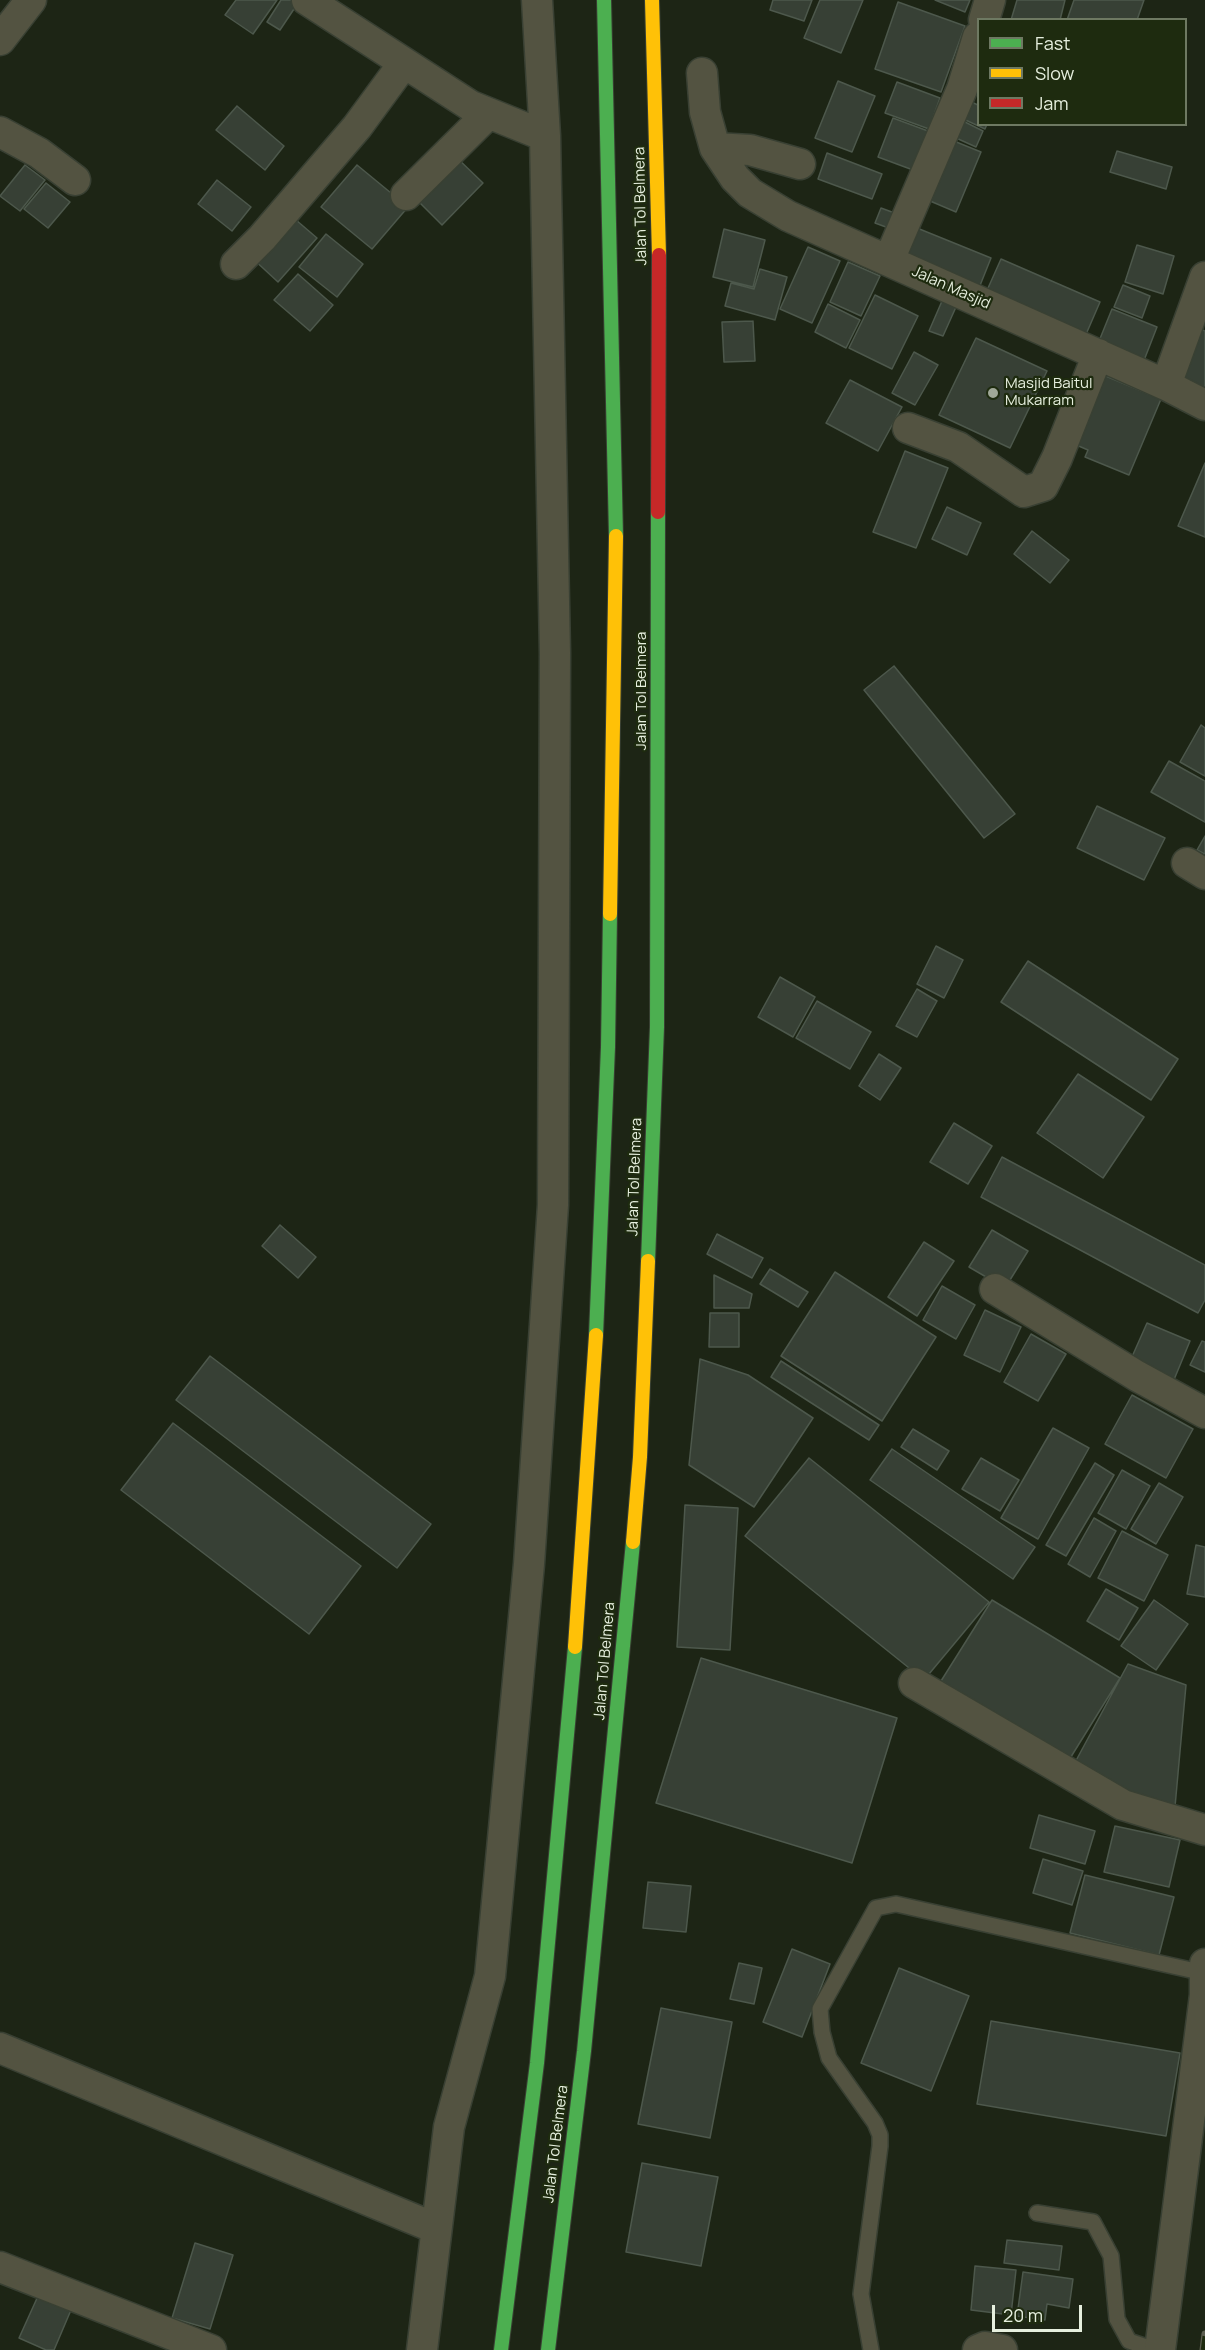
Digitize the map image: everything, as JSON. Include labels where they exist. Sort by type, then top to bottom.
[{"type":"highway","name":"Jalan Tol Belmera","points":[[501,2350],[537,2063],[572,1712],[597,1321],[608,1047],[616,558],[604,0]]},
{"type":"highway","name":"Jalan Tol Belmera","points":[[548,2350],[584,2050],[640,1457],[657,1028],[659,256],[652,0]]},
{"type":"street","points":[[0,40],[31,0]]},
{"type":"street","points":[[307,0],[488,114],[545,136]]},
{"type":"street","points":[[422,2350],[449,2127],[490,1976],[529,1564],[553,1205],[555,653],[545,136],[537,0]]},
{"type":"street","points":[[985,18],[990,0]]},
{"type":"street","points":[[889,260],[962,89],[977,40]]},
{"type":"street","points":[[236,264],[262,238],[357,127],[404,63]]},
{"type":"street","name":"Jalan Masjid","points":[[702,73],[705,112],[715,148],[735,178],[750,193],[788,216],[1098,354],[1205,405]]},
{"type":"street","points":[[406,195],[488,114]]},
{"type":"street","points":[[0,132],[39,153],[75,180]]},
{"type":"street","points":[[715,148],[750,150],[800,164]]},
{"type":"street","points":[[1166,385],[1205,277]]},
{"type":"street","points":[[908,428],[958,447],[1024,492],[1043,486],[1057,458],[1098,354]]},
{"type":"street","points":[[995,1289],[1137,1376],[1205,1413]]},
{"type":"street","points":[[914,1683],[1123,1805],[1205,1830]]},
{"type":"street","points":[[1158,2350],[1205,1995],[1204,1969]]},
{"type":"street","points":[[0,2048],[435,2228]]},
{"type":"street","points":[[0,2267],[211,2350]]},
{"type":"street","points":[[978,2350],[986,2347],[1002,2350]]},
{"type":"lane","points":[[871,2350],[861,2294],[880,2135],[875,2123],[829,2058],[822,2032],[820,2009],[876,1908],[896,1904],[1204,1969]]},
{"type":"lane","points":[[1037,2213],[1093,2222],[1111,2256],[1117,2319],[1129,2341],[1158,2350]]},
{"type":"building","points":[[236,0],[277,0],[253,34],[225,15]]},
{"type":"building","points":[[281,0],[293,0],[298,3],[280,30],[267,22]]},
{"type":"building","points":[[773,0],[812,0],[804,21],[770,10]]},
{"type":"building","points":[[820,0],[863,0],[841,53],[804,38]]},
{"type":"building","points":[[935,0],[970,0],[965,12]]},
{"type":"building","points":[[1017,0],[1065,0],[1060,18],[1012,18]]},
{"type":"building","points":[[1074,0],[1144,0],[1138,18],[1068,18]]},
{"type":"building","points":[[898,2],[965,26],[941,92],[875,69]]},
{"type":"building","points":[[838,81],[875,96],[852,152],[815,138]]},
{"type":"building","points":[[897,82],[940,98],[929,129],[885,113]]},
{"type":"building","points":[[967,100],[977,105],[977,125],[959,117]]},
{"type":"building","points":[[237,106],[284,146],[265,170],[216,130]]},
{"type":"building","points":[[953,116],[983,131],[976,147],[945,133]]},
{"type":"building","points":[[893,118],[928,131],[913,170],[878,157]]},
{"type":"building","points":[[949,139],[981,152],[956,212],[923,198]]},
{"type":"building","points":[[1117,151],[1172,167],[1166,189],[1110,172]]},
{"type":"building","points":[[827,153],[882,174],[872,199],[818,179]]},
{"type":"building","points":[[454,155],[483,183],[442,225],[414,197]]},
{"type":"building","points":[[25,165],[45,180],[20,211],[0,196]]},
{"type":"building","points":[[357,165],[408,207],[372,249],[321,207]]},
{"type":"building","points":[[217,180],[251,207],[232,231],[198,204]]},
{"type":"building","points":[[46,183],[70,202],[48,228],[24,209]]},
{"type":"building","points":[[881,208],[900,215],[894,230],[875,223]]},
{"type":"building","points":[[289,214],[317,238],[278,282],[251,257]]},
{"type":"building","points":[[917,228],[991,258],[977,293],[902,263]]},
{"type":"building","points":[[724,229],[765,240],[753,287],[713,277]]},
{"type":"building","points":[[326,234],[363,264],[337,297],[299,267]]},
{"type":"building","points":[[1137,245],[1174,256],[1163,294],[1125,282]]},
{"type":"building","points":[[808,247],[840,261],[812,323],[780,309]]},
{"type":"building","points":[[1001,259],[1100,302],[1084,339],[984,297]]},
{"type":"building","points":[[848,262],[880,276],[861,316],[830,302]]},
{"type":"building","points":[[760,269],[787,277],[775,320],[725,306],[731,283],[754,289]]},
{"type":"building","points":[[298,274],[333,305],[310,331],[274,300]]},
{"type":"building","points":[[1123,285],[1150,296],[1142,318],[1114,307]]},
{"type":"building","points":[[875,295],[918,316],[892,369],[849,348]]},
{"type":"building","points":[[942,301],[956,307],[943,336],[929,331]]},
{"type":"building","points":[[828,304],[860,320],[846,348],[815,332]]},
{"type":"building","points":[[1112,309],[1157,327],[1143,363],[1097,346]]},
{"type":"building","points":[[753,321],[755,361],[724,362],[722,322]]},
{"type":"building","points":[[1196,327],[1205,331],[1205,389],[1173,374]]},
{"type":"building","name":"Masjid Baitul Mukarram","points":[[976,338],[1047,371],[1010,448],[939,415]]},
{"type":"building","points":[[914,352],[938,365],[915,405],[892,393]]},
{"type":"building","points":[[1096,372],[1161,399],[1129,475],[1085,457],[1088,450],[1067,441]]},
{"type":"building","points":[[850,380],[902,407],[878,451],[826,423]]},
{"type":"building","points":[[905,451],[948,468],[916,548],[873,532]]},
{"type":"building","points":[[1205,463],[1205,537],[1178,526]]},
{"type":"building","points":[[947,507],[981,523],[967,555],[932,539]]},
{"type":"building","points":[[1032,531],[1069,560],[1050,583],[1014,554]]},
{"type":"building","points":[[894,666],[1015,814],[984,838],[864,690]]},
{"type":"building","points":[[1201,725],[1205,728],[1205,776],[1180,762]]},
{"type":"building","points":[[1169,761],[1205,781],[1205,822],[1151,792]]},
{"type":"building","points":[[1097,806],[1165,838],[1144,880],[1077,848]]},
{"type":"building","points":[[1205,836],[1205,854],[1197,850]]},
{"type":"building","points":[[936,946],[963,960],[944,998],[917,984]]},
{"type":"building","points":[[1028,961],[1178,1059],[1151,1100],[1001,1002]]},
{"type":"building","points":[[780,977],[815,997],[793,1037],[758,1017]]},
{"type":"building","points":[[917,989],[937,1001],[917,1037],[896,1026]]},
{"type":"building","points":[[817,1001],[871,1032],[850,1069],[796,1038]]},
{"type":"building","points":[[879,1054],[901,1068],[880,1100],[859,1086]]},
{"type":"building","points":[[1078,1074],[1144,1117],[1103,1178],[1037,1133]]},
{"type":"building","points":[[954,1123],[992,1146],[968,1184],[930,1162]]},
{"type":"building","points":[[1002,1157],[1205,1265],[1205,1300],[1198,1313],[981,1197]]},
{"type":"building","points":[[280,1225],[316,1257],[298,1278],[262,1246]]},
{"type":"building","points":[[992,1230],[1028,1251],[1005,1288],[969,1267]]},
{"type":"building","points":[[717,1234],[763,1258],[752,1278],[707,1254]]},
{"type":"building","points":[[924,1242],[954,1261],[917,1316],[888,1297]]},
{"type":"building","points":[[770,1269],[808,1292],[798,1307],[760,1284]]},
{"type":"building","points":[[835,1272],[936,1337],[882,1421],[781,1356]]},
{"type":"building","points":[[714,1275],[752,1294],[749,1308],[714,1308]]},
{"type":"building","points":[[942,1286],[975,1305],[956,1339],[923,1320]]},
{"type":"building","points":[[985,1310],[1021,1327],[1000,1372],[964,1355]]},
{"type":"building","points":[[710,1313],[739,1313],[739,1347],[709,1347]]},
{"type":"building","points":[[1147,1323],[1190,1341],[1171,1387],[1127,1368]]},
{"type":"building","points":[[1031,1334],[1066,1354],[1038,1401],[1004,1382]]},
{"type":"building","points":[[1202,1341],[1205,1342],[1205,1372],[1190,1365]]},
{"type":"building","points":[[210,1356],[431,1524],[397,1568],[176,1400]]},
{"type":"building","points":[[700,1359],[748,1375],[813,1418],[754,1507],[689,1465]]},
{"type":"building","points":[[781,1361],[879,1425],[869,1440],[771,1377]]},
{"type":"building","points":[[1132,1395],[1193,1429],[1166,1478],[1105,1444]]},
{"type":"building","points":[[173,1423],[361,1566],[309,1634],[121,1490]]},
{"type":"building","points":[[1053,1428],[1089,1448],[1038,1539],[1001,1518]]},
{"type":"building","points":[[913,1429],[949,1451],[937,1470],[901,1447]]},
{"type":"building","points":[[892,1449],[1035,1547],[1013,1579],[870,1480]]},
{"type":"building","points":[[809,1458],[989,1602],[924,1680],[745,1536]]},
{"type":"building","points":[[981,1458],[1019,1480],[1000,1511],[962,1489]]},
{"type":"building","points":[[1095,1463],[1114,1475],[1066,1556],[1046,1545]]},
{"type":"building","points":[[1122,1470],[1150,1486],[1126,1529],[1098,1513]]},
{"type":"building","points":[[1159,1483],[1183,1497],[1156,1544],[1131,1529]]},
{"type":"building","points":[[685,1505],[738,1508],[730,1650],[677,1647]]},
{"type":"building","points":[[1094,1518],[1116,1531],[1090,1577],[1068,1564]]},
{"type":"building","points":[[1122,1531],[1168,1555],[1144,1601],[1098,1578]]},
{"type":"building","points":[[1196,1545],[1205,1547],[1205,1597],[1187,1594]]},
{"type":"building","points":[[1106,1589],[1138,1608],[1119,1640],[1087,1621]]},
{"type":"building","points":[[992,1600],[1120,1678],[1069,1760],[941,1681]]},
{"type":"building","points":[[1154,1600],[1188,1624],[1156,1670],[1121,1646]]},
{"type":"building","points":[[701,1658],[897,1718],[852,1863],[656,1803]]},
{"type":"building","points":[[1128,1664],[1186,1685],[1174,1818],[1072,1768]]},
{"type":"building","points":[[1039,1815],[1095,1831],[1085,1864],[1030,1848]]},
{"type":"building","points":[[1115,1826],[1180,1840],[1169,1887],[1104,1872]]},
{"type":"building","points":[[1043,1859],[1083,1871],[1072,1905],[1033,1893]]},
{"type":"building","points":[[1085,1875],[1174,1897],[1159,1955],[1070,1933]]},
{"type":"building","points":[[648,1882],[691,1886],[686,1932],[643,1928]]},
{"type":"building","points":[[792,1949],[830,1964],[802,2037],[763,2022]]},
{"type":"building","points":[[739,1963],[762,1968],[754,2004],[730,1999]]},
{"type":"building","points":[[899,1968],[969,1996],[931,2091],[861,2063]]},
{"type":"building","points":[[661,2008],[732,2022],[710,2138],[638,2124]]},
{"type":"building","points":[[991,2021],[1180,2053],[1166,2136],[977,2104]]},
{"type":"building","points":[[642,2163],[718,2177],[701,2266],[626,2252]]},
{"type":"building","points":[[1007,2240],[1062,2246],[1059,2270],[1004,2263]]},
{"type":"building","points":[[195,2243],[233,2255],[210,2329],[172,2318]]},
{"type":"building","points":[[975,2266],[1016,2270],[1011,2315],[971,2310]]},
{"type":"building","points":[[1023,2272],[1073,2279],[1069,2308],[1047,2304],[1045,2320],[1017,2316]]},
{"type":"building","points":[[38,2296],[71,2310],[54,2350],[46,2350],[19,2338]]},
{"type":"railway","points":[[1203,2350],[1205,2334]]},
{"type":"traffic: fast","points":[[604,0],[616,536]]},
{"type":"traffic: fast","points":[[648,1261],[657,1027],[658,512]]},
{"type":"traffic: fast","points":[[596,1335],[608,1047],[610,914]]},
{"type":"traffic: fast","points":[[548,2350],[584,2051],[633,1542]]},
{"type":"traffic: fast","points":[[501,2350],[537,2063],[575,1647]]},
{"type":"traffic: slow","points":[[652,0],[659,255]]},
{"type":"traffic: slow","points":[[610,914],[616,536]]},
{"type":"traffic: slow","points":[[633,1542],[640,1457],[648,1261]]},
{"type":"traffic: slow","points":[[575,1647],[596,1335]]},
{"type":"traffic: jam","points":[[658,512],[659,255]]},
{"type":"place","name":"Masjid Baitul Mukarram","points":[[993,393]]}]
